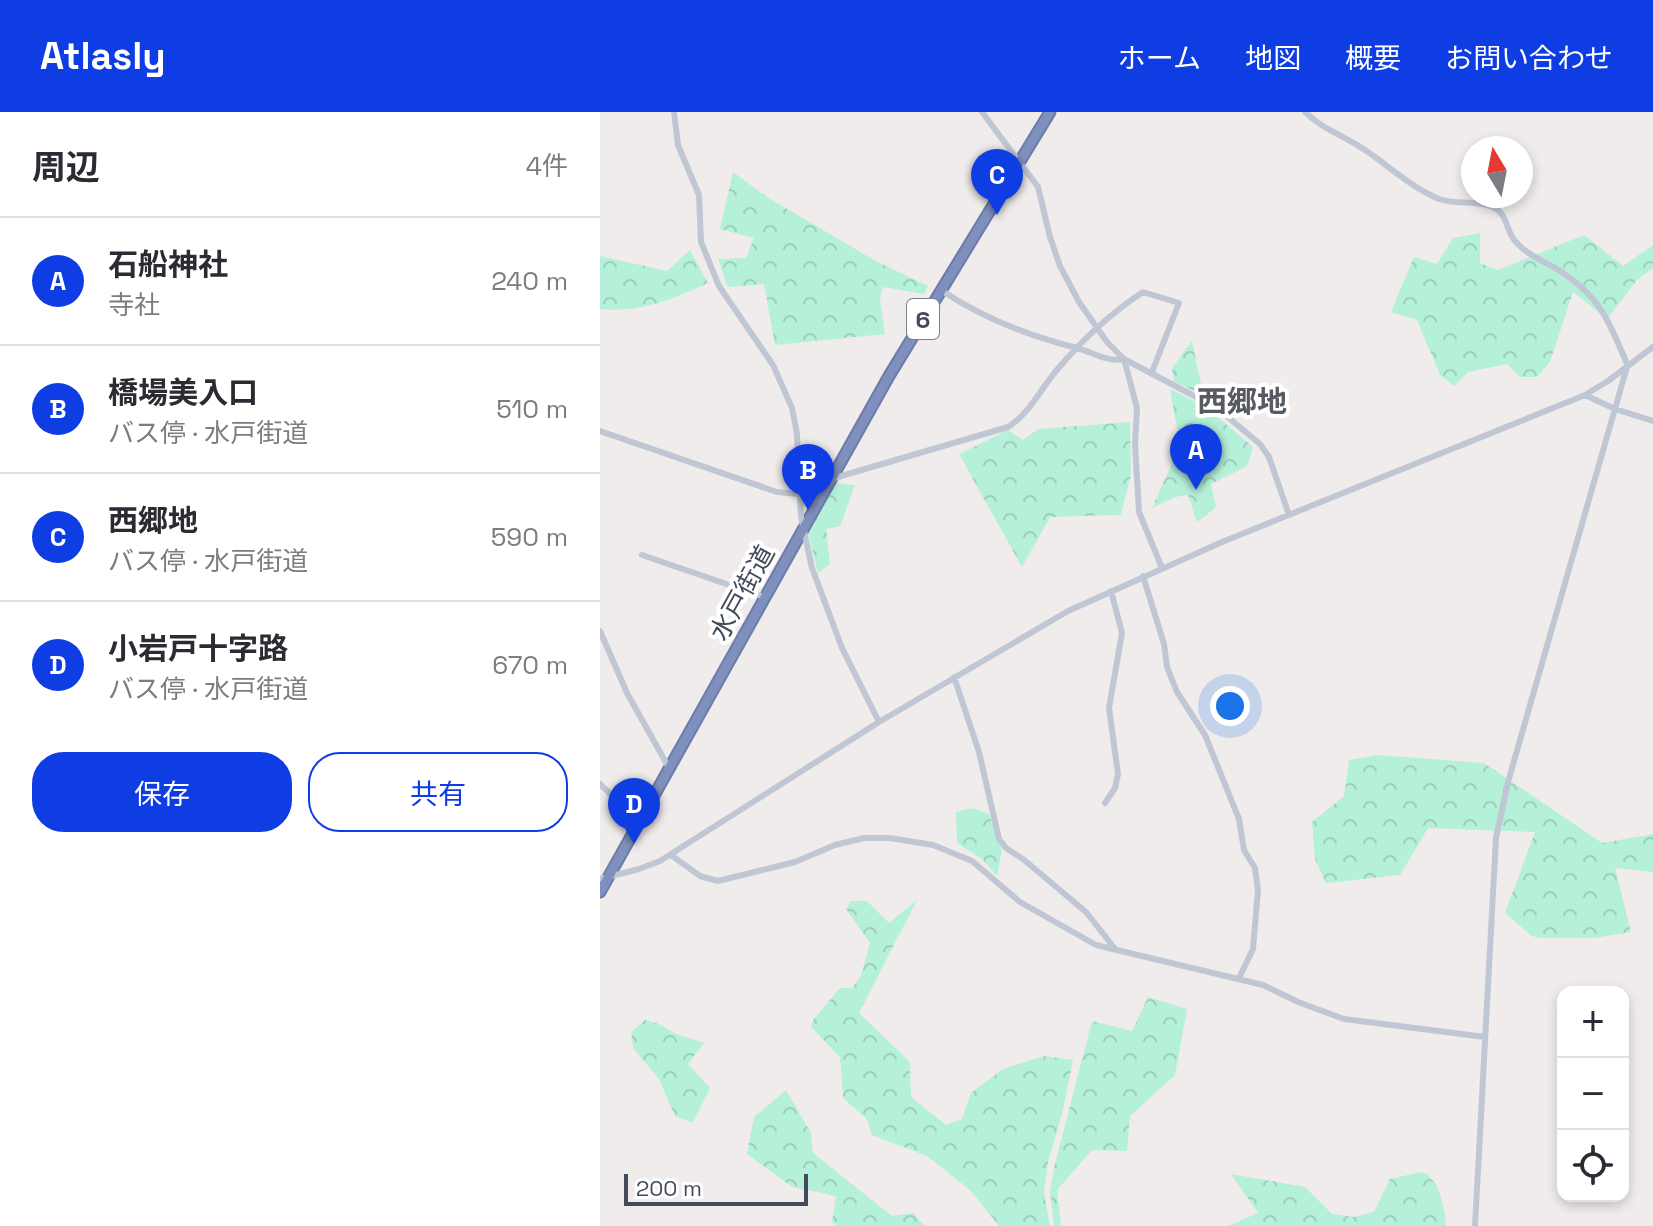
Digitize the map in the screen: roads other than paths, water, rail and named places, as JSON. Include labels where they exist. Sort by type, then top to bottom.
[{"type":"highway","name":"水戸街道","points":[[600,892],[604,878],[639,822],[831,479],[1050,112]]},
{"type":"street","points":[[674,112],[678,145],[699,195],[701,242],[719,286],[773,365],[788,398],[797,434],[802,530],[812,568],[831,621],[879,722]]},
{"type":"street","points":[[982,112],[1041,194],[1050,237],[1064,276],[1096,327],[1124,359],[1217,408],[1260,444],[1269,457],[1289,515]]},
{"type":"street","points":[[1305,112],[1320,126],[1361,147],[1435,197],[1450,203],[1489,206],[1501,212],[1519,246],[1576,282],[1605,312],[1628,366],[1499,817],[1492,875],[1475,1226]]},
{"type":"street","points":[[941,290],[993,319],[1053,343],[1113,360],[1124,359]]},
{"type":"street","points":[[799,473],[831,479],[1008,427],[1021,416],[1096,327],[1143,292],[1179,303],[1152,372]]},
{"type":"street","points":[[604,878],[650,866],[671,855],[879,722],[1023,635],[1143,576],[1585,395],[1653,347]]},
{"type":"street","points":[[1124,359],[1137,408],[1135,444],[1139,512],[1162,568]]},
{"type":"street","points":[[1585,395],[1653,421]]},
{"type":"street","points":[[600,431],[777,492],[798,494]]},
{"type":"street","points":[[642,555],[764,597]]},
{"type":"street","points":[[1143,576],[1172,679],[1205,735],[1239,819],[1244,850],[1255,868],[1258,890],[1253,949],[1239,978]]},
{"type":"street","points":[[1105,803],[1115,788],[1118,774],[1109,708],[1122,633],[1111,591]]},
{"type":"street","points":[[600,631],[627,693],[669,768]]},
{"type":"street","points":[[954,677],[974,734],[999,839],[1086,912],[1116,950]]},
{"type":"street","points":[[600,784],[639,822]]},
{"type":"street","points":[[671,855],[700,876],[718,881],[795,862],[835,845],[864,838],[890,838],[933,845],[972,861],[1003,890],[1033,911],[1096,945],[1263,985],[1344,1019],[1485,1037]]},
{"type":"place","name":"西郷地","points":[[997,215]]},
{"type":"place","name":"石船神社","points":[[1196,490]]},
{"type":"place","name":"橋場美入口","points":[[808,510]]},
{"type":"place","name":"小岩戸十字路","points":[[634,844]]},
{"type":"district","name":"西郷地","points":[[1242,401]]}]
